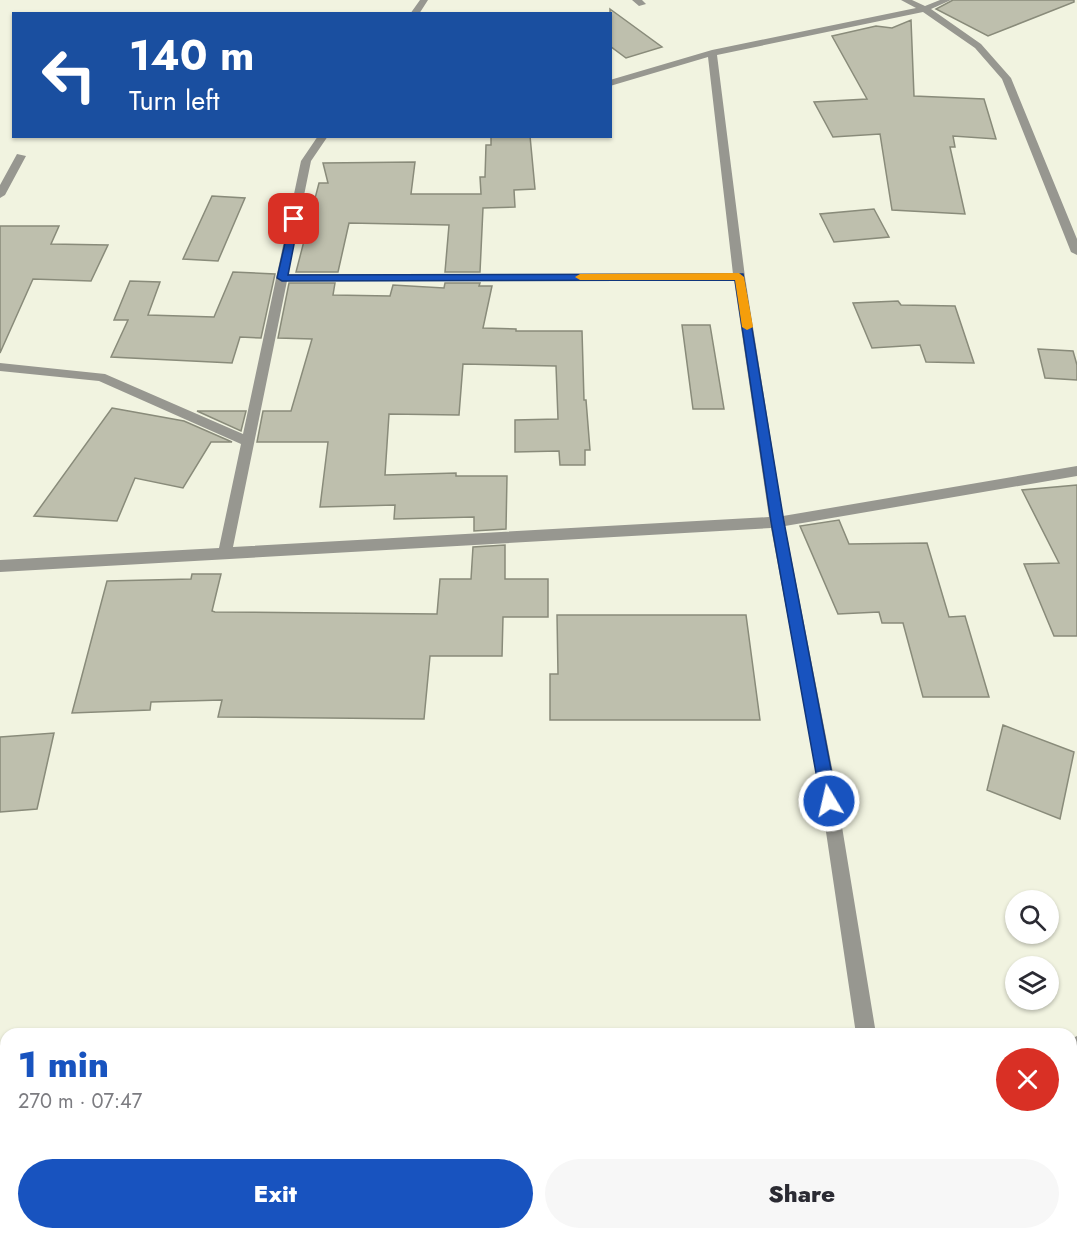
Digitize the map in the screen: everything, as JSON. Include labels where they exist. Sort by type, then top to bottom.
[{"type":"street","points":[[905,0],[925,9],[978,46],[1006,78],[1077,252]]},
{"type":"street","points":[[612,82],[711,53],[925,9],[947,0]]},
{"type":"street","points":[[711,53],[739,277],[777,522],[826,778],[865,1028]]},
{"type":"street","points":[[225,554],[306,161],[321,138]]},
{"type":"street","points":[[0,195],[21,156]]},
{"type":"street","points":[[282,278],[739,277]]},
{"type":"street","points":[[0,367],[100,377],[248,442]]},
{"type":"street","points":[[0,566],[777,522],[1077,471]]},
{"type":"building","points":[[953,0],[1074,0],[1074,2],[988,36],[936,9]]},
{"type":"building","points":[[610,9],[662,47],[626,58],[612,48],[612,12]]},
{"type":"building","points":[[911,20],[914,96],[984,99],[996,139],[953,136],[955,147],[950,147],[965,214],[892,210],[880,134],[833,137],[814,102],[867,99],[832,36],[876,26],[892,28]]},
{"type":"building","points":[[491,138],[530,138],[535,189],[514,190],[515,207],[483,208],[480,272],[445,272],[449,225],[349,223],[338,272],[296,272],[319,183],[328,183],[323,163],[415,162],[411,194],[481,194],[480,177],[485,177],[486,145],[491,145]]},
{"type":"building","points":[[212,196],[245,198],[218,261],[183,259]]},
{"type":"building","points":[[874,209],[889,237],[834,242],[820,214]]},
{"type":"building","points":[[0,226],[59,226],[51,244],[108,245],[91,281],[33,279],[0,353]]},
{"type":"building","points":[[233,272],[275,274],[261,338],[240,337],[232,363],[111,357],[128,320],[114,320],[130,281],[160,282],[148,315],[214,317]]},
{"type":"building","points":[[289,283],[335,283],[333,295],[390,296],[393,285],[444,288],[445,283],[480,283],[479,286],[492,286],[483,328],[516,329],[516,331],[582,331],[584,400],[586,400],[590,450],[585,450],[585,465],[560,465],[559,451],[515,452],[515,420],[558,419],[556,366],[463,364],[459,415],[389,414],[385,475],[456,473],[456,476],[507,476],[506,529],[474,531],[474,517],[394,519],[395,505],[320,507],[328,442],[257,442],[263,411],[291,411],[312,339],[278,338]]},
{"type":"building","points":[[898,301],[901,305],[955,306],[974,363],[926,362],[920,345],[872,348],[853,303]]},
{"type":"building","points":[[682,325],[710,325],[724,409],[693,409]]},
{"type":"building","points":[[1038,349],[1073,351],[1077,365],[1077,380],[1045,378]]},
{"type":"building","points":[[112,408],[184,421],[232,442],[211,442],[183,488],[135,478],[117,521],[34,516]]},
{"type":"building","points":[[197,411],[246,411],[241,431]]},
{"type":"building","points":[[1077,485],[1077,636],[1054,636],[1024,564],[1059,563],[1022,490]]},
{"type":"building","points":[[839,520],[849,544],[927,543],[949,617],[965,616],[989,697],[923,697],[903,623],[882,623],[879,612],[838,614],[800,526]]},
{"type":"building","points":[[505,545],[505,579],[548,579],[548,617],[503,617],[502,656],[430,656],[424,719],[218,717],[222,700],[151,702],[150,710],[72,713],[107,581],[191,579],[192,574],[221,574],[212,611],[215,612],[437,614],[440,579],[471,579],[473,547]]},
{"type":"building","points":[[557,615],[746,615],[760,720],[550,720],[550,674],[558,674]]},
{"type":"building","points":[[1003,725],[1074,752],[1060,819],[987,790]]},
{"type":"building","points":[[54,733],[37,809],[0,812],[0,737]]},
{"type":"slow traffic","points":[[580,277],[739,277],[747,327]]},
{"type":"route","points":[[294,219],[282,278],[739,277],[777,522],[829,801]]}]
